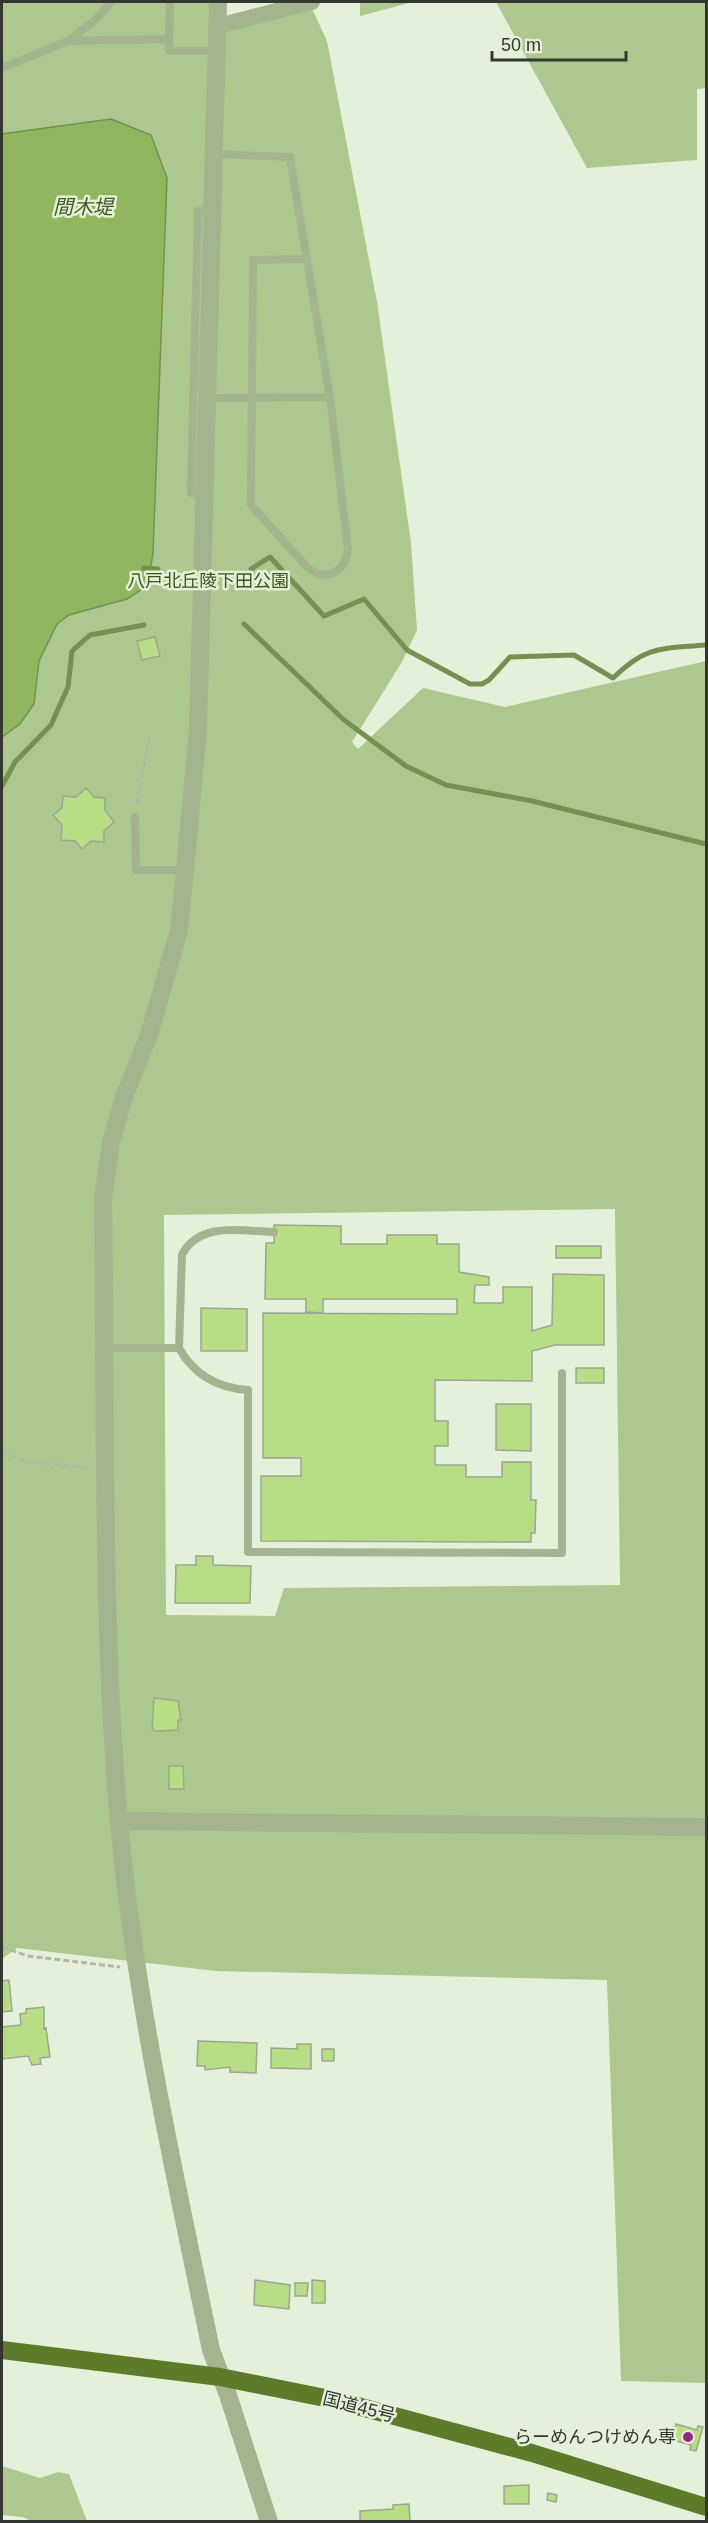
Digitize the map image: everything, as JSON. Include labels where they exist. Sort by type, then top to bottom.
[{"type":"highway","name":"国道45号","points":[[2,2350],[220,2377],[357,2405],[532,2453],[706,2507]]},
{"type":"street","points":[[218,2],[198,729],[185,870],[179,930],[149,1035],[124,1097],[111,1142],[104,1198],[110,1661],[119,1821],[141,2000],[206,2327],[220,2377],[269,2522]]},
{"type":"street","points":[[218,26],[312,2]]},
{"type":"street","points":[[119,1821],[706,1827]]},
{"type":"lane","points":[[2,68],[68,41],[94,21],[111,2]]},
{"type":"lane","points":[[170,2],[169,51],[217,51]]},
{"type":"lane","points":[[68,41],[169,39]]},
{"type":"lane","points":[[214,154],[290,157],[307,259],[330,397],[348,549],[346,562],[338,571],[325,574],[315,574],[307,567],[251,505],[253,260],[307,259]]},
{"type":"lane","points":[[204,494],[191,493],[198,211],[213,210]]},
{"type":"lane","points":[[207,398],[330,397]]},
{"type":"lane","points":[[135,818],[136,870],[185,870]]},
{"type":"lane","points":[[274,1232],[211,1231],[199,1235],[187,1245],[182,1255],[179,1348],[188,1364],[225,1389],[248,1390],[248,1552],[562,1553],[562,1373]]},
{"type":"lane","points":[[105,1348],[179,1348]]},
{"type":"path","points":[[135,818],[149,739]]},
{"type":"path","points":[[2,1452],[24,1461],[107,1470]]},
{"type":"path","points":[[2,1947],[28,1956],[137,1968]]},
{"type":"green space","name":"八戸北丘陵下田公園","points":[[2,2],[218,2],[218,26],[309,2],[327,41],[377,302],[411,543],[417,630],[402,662],[352,742],[358,749],[423,688],[505,707],[706,661],[706,2383],[621,2381],[607,1980],[216,1971],[17,1948],[2,1959]],"holes":[[[615,1209],[620,1585],[284,1588],[275,1616],[166,1615],[164,1215]]]},
{"type":"green space","points":[[360,2],[413,2],[360,16]]},
{"type":"green space","points":[[496,2],[706,2],[706,88],[697,89],[697,160],[587,168]]},
{"type":"green space","points":[[2,2466],[40,2478],[58,2472],[69,2474],[87,2521],[31,2521],[23,2517],[2,2515]]},
{"type":"water","name":"間木堤","points":[[111,119],[151,135],[167,178],[153,553],[148,585],[127,599],[69,615],[57,624],[39,661],[34,704],[20,724],[2,737],[2,134]]},
{"type":"building","points":[[155,637],[160,656],[142,660],[137,641]]},
{"type":"building","points":[[86,788],[94,797],[105,798],[105,810],[114,822],[104,831],[104,842],[91,841],[82,849],[75,841],[61,840],[62,825],[53,815],[62,808],[63,796],[76,797]]},
{"type":"building","points":[[274,1225],[341,1226],[341,1244],[387,1244],[387,1235],[437,1235],[437,1244],[459,1244],[459,1272],[489,1277],[489,1285],[475,1285],[474,1303],[503,1303],[503,1287],[532,1287],[532,1331],[552,1325],[553,1274],[604,1275],[604,1345],[555,1345],[532,1351],[532,1381],[435,1380],[435,1421],[448,1421],[448,1446],[435,1446],[435,1465],[466,1465],[466,1477],[502,1477],[502,1462],[531,1462],[531,1500],[536,1500],[535,1533],[531,1533],[531,1542],[261,1541],[261,1476],[301,1476],[301,1458],[263,1458],[263,1313],[457,1314],[457,1299],[323,1299],[323,1313],[306,1312],[306,1299],[265,1299],[266,1243],[274,1243]]},
{"type":"building","points":[[556,1246],[601,1246],[601,1258],[556,1258]]},
{"type":"building","points":[[201,1308],[247,1309],[247,1351],[201,1351]]},
{"type":"building","points":[[576,1368],[604,1368],[604,1383],[576,1383]]},
{"type":"building","points":[[496,1404],[531,1404],[531,1451],[496,1450]]},
{"type":"building","points":[[196,1556],[213,1556],[213,1565],[251,1566],[250,1603],[175,1603],[176,1565],[196,1565]]},
{"type":"building","points":[[154,1698],[178,1701],[181,1720],[178,1720],[178,1730],[155,1731],[152,1728]]},
{"type":"building","points":[[169,1766],[183,1766],[184,1789],[169,1789]]},
{"type":"building","points":[[9,1980],[12,2011],[2,2012],[2,1981]]},
{"type":"building","points":[[44,2007],[44,2029],[46,2028],[50,2057],[40,2058],[41,2064],[32,2065],[28,2056],[2,2059],[2,2027],[21,2025],[20,2014],[26,2013],[26,2009]]},
{"type":"building","points":[[198,2041],[257,2043],[256,2073],[230,2072],[230,2067],[205,2070],[205,2066],[197,2066]]},
{"type":"building","points":[[297,2044],[311,2044],[311,2069],[271,2068],[271,2048],[297,2049]]},
{"type":"building","points":[[322,2049],[334,2049],[334,2061],[322,2061]]},
{"type":"building","points":[[255,2280],[290,2285],[289,2309],[254,2305]]},
{"type":"building","points":[[312,2280],[325,2281],[325,2303],[312,2303]]},
{"type":"building","points":[[295,2283],[308,2283],[307,2296],[295,2296]]},
{"type":"building","points":[[676,2424],[697,2430],[698,2426],[703,2427],[696,2451],[690,2450],[691,2445],[672,2440]]},
{"type":"building","points":[[529,2485],[529,2504],[504,2504],[504,2486]]},
{"type":"building","points":[[548,2493],[557,2495],[556,2502],[547,2500]]},
{"type":"building","points":[[409,2504],[410,2522],[360,2522],[360,2511],[393,2509],[393,2505]]},
{"type":"waterway","points":[[251,569],[270,557],[324,616],[364,599],[407,650],[470,684],[482,684],[489,680],[510,657],[574,655],[613,678],[625,667],[646,654],[666,648],[706,645]]},
{"type":"waterway","points":[[144,568],[158,569]]},
{"type":"waterway","points":[[244,624],[344,720],[406,766],[446,785],[532,801],[706,844]]},
{"type":"waterway","points":[[2,786],[15,762],[51,725],[68,687],[72,651],[90,635],[144,625]]},
{"type":"place","name":"らーめんつけめん専","points":[[688,2437]]}]
